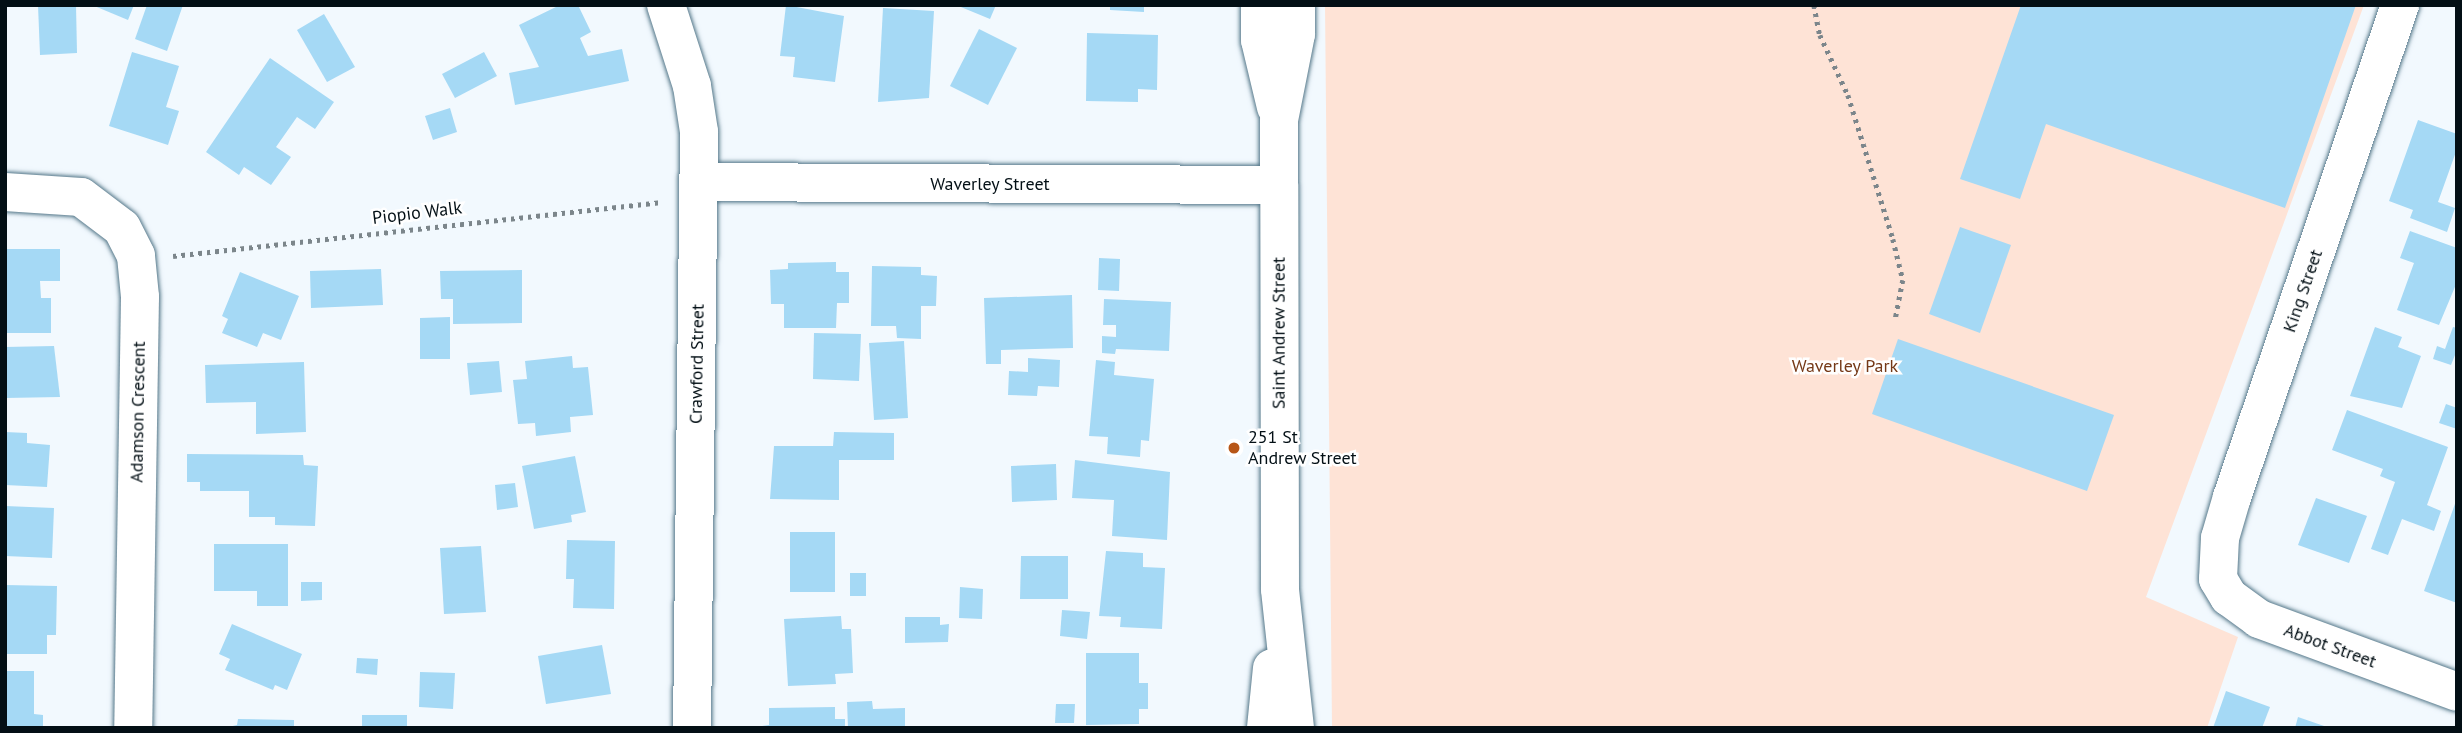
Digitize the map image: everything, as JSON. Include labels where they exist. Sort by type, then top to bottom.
[{"type":"street","name":"Crawford Street","points":[[666,5],[692,86],[700,182],[692,728]]},
{"type":"street","name":"Saint Andrew Street","points":[[1260,5],[1260,40],[1279,120]]},
{"type":"street","name":"Saint Andrew Street","points":[[1266,728],[1280,589],[1279,120],[1296,34],[1296,5]]},
{"type":"street","name":"King Street","points":[[2218,579],[2220,538],[2232,497],[2400,5]]},
{"type":"street","name":"Waverley Street","points":[[700,182],[1279,186]]},
{"type":"street","name":"Adamson Crescent","points":[[5,192],[81,197],[122,228],[136,256],[140,297],[132,728]]},
{"type":"street","name":"Abbot Street","points":[[2218,579],[2229,597],[2259,619],[2457,692]]},
{"type":"street","name":"Saint Andrew Street","points":[[1280,589],[1295,728]]},
{"type":"path","points":[[1814,5],[1820,35],[1848,95],[1893,239],[1903,280],[1896,317]]},
{"type":"path","name":"Piopio Walk","points":[[170,256],[666,202]]},
{"type":"green space","name":"Waverley Park","points":[[1325,5],[2364,5],[2146,597],[2238,637],[2207,728],[1332,728]]},
{"type":"building","points":[[38,5],[76,5],[77,53],[40,55]]},
{"type":"building","points":[[92,5],[134,5],[128,20]]},
{"type":"building","points":[[147,5],[183,5],[167,51],[135,39]]},
{"type":"building","points":[[560,5],[578,5],[591,32],[580,38],[588,56],[622,49],[629,81],[515,105],[509,73],[539,67],[519,25]]},
{"type":"building","points":[[786,5],[844,16],[835,82],[793,77],[795,57],[780,56]]},
{"type":"building","points":[[956,5],[996,5],[990,19]]},
{"type":"building","points":[[1110,5],[1144,5],[1144,12],[1110,10]]},
{"type":"building","points":[[2021,5],[2356,5],[2285,208],[2046,124],[2020,199],[1960,179]]},
{"type":"building","points":[[883,8],[934,11],[929,98],[878,102]]},
{"type":"building","points":[[324,14],[355,67],[327,82],[297,30]]},
{"type":"building","points":[[979,29],[1017,48],[988,105],[950,86]]},
{"type":"building","points":[[1087,33],[1158,35],[1157,90],[1138,89],[1138,102],[1086,101]]},
{"type":"building","points":[[132,52],[179,66],[166,107],[179,111],[168,145],[109,126]]},
{"type":"building","points":[[484,52],[497,76],[455,98],[442,74]]},
{"type":"building","points":[[270,58],[334,102],[315,129],[297,117],[276,147],[291,157],[271,185],[244,167],[239,175],[206,152]]},
{"type":"building","points":[[450,108],[457,132],[433,140],[425,116]]},
{"type":"building","points":[[2418,120],[2457,134],[2457,149],[2438,202],[2455,208],[2447,232],[2410,218],[2413,210],[2389,201]]},
{"type":"building","points":[[1960,227],[2011,245],[1980,333],[1929,314]]},
{"type":"building","points":[[2410,231],[2457,248],[2457,282],[2439,325],[2397,310],[2414,263],[2400,258]]},
{"type":"building","points":[[5,249],[60,249],[60,281],[40,281],[41,298],[51,298],[51,333],[5,333]]},
{"type":"building","points":[[1099,258],[1120,259],[1119,291],[1098,290]]},
{"type":"building","points":[[836,262],[836,272],[849,272],[849,303],[837,303],[836,328],[784,328],[784,304],[771,304],[770,270],[788,269],[788,263]]},
{"type":"building","points":[[872,266],[921,267],[921,275],[937,276],[936,306],[921,306],[921,339],[897,338],[896,326],[871,326]]},
{"type":"building","points":[[381,269],[383,305],[311,308],[310,271]]},
{"type":"building","points":[[522,270],[522,323],[453,324],[453,299],[441,299],[440,271]]},
{"type":"building","points":[[240,272],[299,296],[281,340],[263,333],[257,347],[222,333],[228,319],[222,316]]},
{"type":"building","points":[[1072,295],[1073,348],[1001,350],[1001,364],[986,364],[984,298]]},
{"type":"building","points":[[1104,299],[1171,302],[1169,351],[1116,349],[1115,354],[1102,353],[1102,336],[1116,337],[1116,325],[1103,325]]},
{"type":"building","points":[[450,317],[450,359],[420,359],[420,318]]},
{"type":"building","points":[[2375,327],[2402,337],[2398,347],[2421,356],[2402,408],[2350,396]]},
{"type":"building","points":[[2453,327],[2457,328],[2457,350],[2451,365],[2433,359],[2437,346],[2445,349]]},
{"type":"building","points":[[814,333],[861,334],[859,381],[813,379]]},
{"type":"building","points":[[1898,339],[2114,415],[2087,491],[1872,414]]},
{"type":"building","points":[[904,341],[908,418],[874,420],[869,343]]},
{"type":"building","points":[[54,346],[60,397],[5,398],[5,347]]},
{"type":"building","points":[[572,356],[573,368],[588,367],[593,415],[570,417],[571,432],[536,436],[535,423],[518,424],[513,380],[527,379],[525,361]]},
{"type":"building","points":[[1028,358],[1060,360],[1059,387],[1038,386],[1037,396],[1008,395],[1009,371],[1028,372]]},
{"type":"building","points":[[1096,360],[1115,362],[1114,375],[1154,379],[1149,441],[1141,440],[1140,457],[1107,454],[1108,437],[1089,436]]},
{"type":"building","points":[[499,361],[502,392],[470,395],[467,363]]},
{"type":"building","points":[[304,362],[306,432],[256,434],[256,402],[206,403],[205,365]]},
{"type":"building","points":[[2446,404],[2457,408],[2457,429],[2439,423]]},
{"type":"building","points":[[2347,410],[2448,447],[2427,505],[2441,511],[2434,531],[2402,519],[2388,555],[2371,549],[2395,482],[2380,476],[2383,469],[2332,450]]},
{"type":"building","points":[[5,432],[27,433],[27,443],[50,445],[47,487],[5,485]]},
{"type":"building","points":[[834,432],[894,433],[894,460],[839,460],[839,500],[770,499],[774,446],[833,446]]},
{"type":"building","points":[[187,454],[303,455],[304,465],[318,466],[315,526],[275,525],[275,517],[249,517],[249,491],[200,491],[200,482],[187,482]]},
{"type":"building","points":[[575,456],[586,512],[571,515],[572,522],[534,529],[522,466]]},
{"type":"building","points":[[1075,460],[1170,472],[1167,540],[1112,536],[1114,500],[1072,498]]},
{"type":"building","points":[[1056,464],[1057,500],[1012,502],[1011,466]]},
{"type":"building","points":[[515,483],[518,507],[497,510],[495,485]]},
{"type":"building","points":[[2316,498],[2367,516],[2349,563],[2298,545]]},
{"type":"building","points":[[2457,501],[2457,603],[2424,591]]},
{"type":"building","points":[[5,506],[54,508],[52,558],[5,556]]},
{"type":"building","points":[[790,532],[835,532],[835,592],[790,592]]},
{"type":"building","points":[[567,540],[615,541],[614,609],[573,608],[574,579],[566,579]]},
{"type":"building","points":[[214,544],[288,544],[288,606],[257,606],[257,591],[214,591]]},
{"type":"building","points":[[481,546],[486,612],[444,614],[440,548]]},
{"type":"building","points":[[1106,551],[1143,553],[1143,567],[1165,568],[1162,629],[1120,627],[1121,617],[1099,616]]},
{"type":"building","points":[[1021,556],[1068,556],[1068,599],[1020,599]]},
{"type":"building","points":[[850,573],[866,573],[866,596],[850,596]]},
{"type":"building","points":[[301,582],[322,582],[322,600],[301,601]]},
{"type":"building","points":[[5,585],[57,586],[56,635],[47,635],[47,654],[5,654]]},
{"type":"building","points":[[960,587],[983,589],[982,619],[959,618]]},
{"type":"building","points":[[1062,610],[1090,612],[1087,639],[1060,636]]},
{"type":"building","points":[[841,616],[842,629],[851,629],[853,673],[835,674],[836,684],[788,686],[784,619]]},
{"type":"building","points":[[905,617],[940,617],[940,625],[949,624],[948,642],[905,643]]},
{"type":"building","points":[[232,624],[302,654],[287,690],[275,685],[273,690],[225,670],[230,659],[219,654]]},
{"type":"building","points":[[602,645],[611,694],[546,704],[538,656]]},
{"type":"building","points":[[1086,653],[1139,653],[1139,683],[1148,683],[1148,709],[1139,709],[1139,724],[1086,725]]},
{"type":"building","points":[[357,658],[378,659],[377,675],[356,673]]},
{"type":"building","points":[[5,671],[34,671],[34,714],[43,715],[43,728],[5,728]]},
{"type":"building","points":[[420,672],[455,673],[453,709],[419,707]]},
{"type":"building","points":[[2226,691],[2270,707],[2262,728],[2213,728]]},
{"type":"building","points":[[872,701],[873,709],[905,708],[905,728],[848,728],[847,702]]},
{"type":"building","points":[[1056,704],[1075,704],[1074,723],[1055,723]]},
{"type":"building","points":[[835,707],[835,719],[845,719],[845,728],[748,728],[769,725],[769,708]]},
{"type":"building","points":[[362,715],[407,715],[407,728],[362,728]]},
{"type":"building","points":[[2298,717],[2327,727],[2327,728],[2295,728]]},
{"type":"building","points":[[238,719],[294,720],[294,728],[224,728],[237,725]]},
{"type":"place","name":"251 St Andrew Street","points":[[1234,448]]}]
